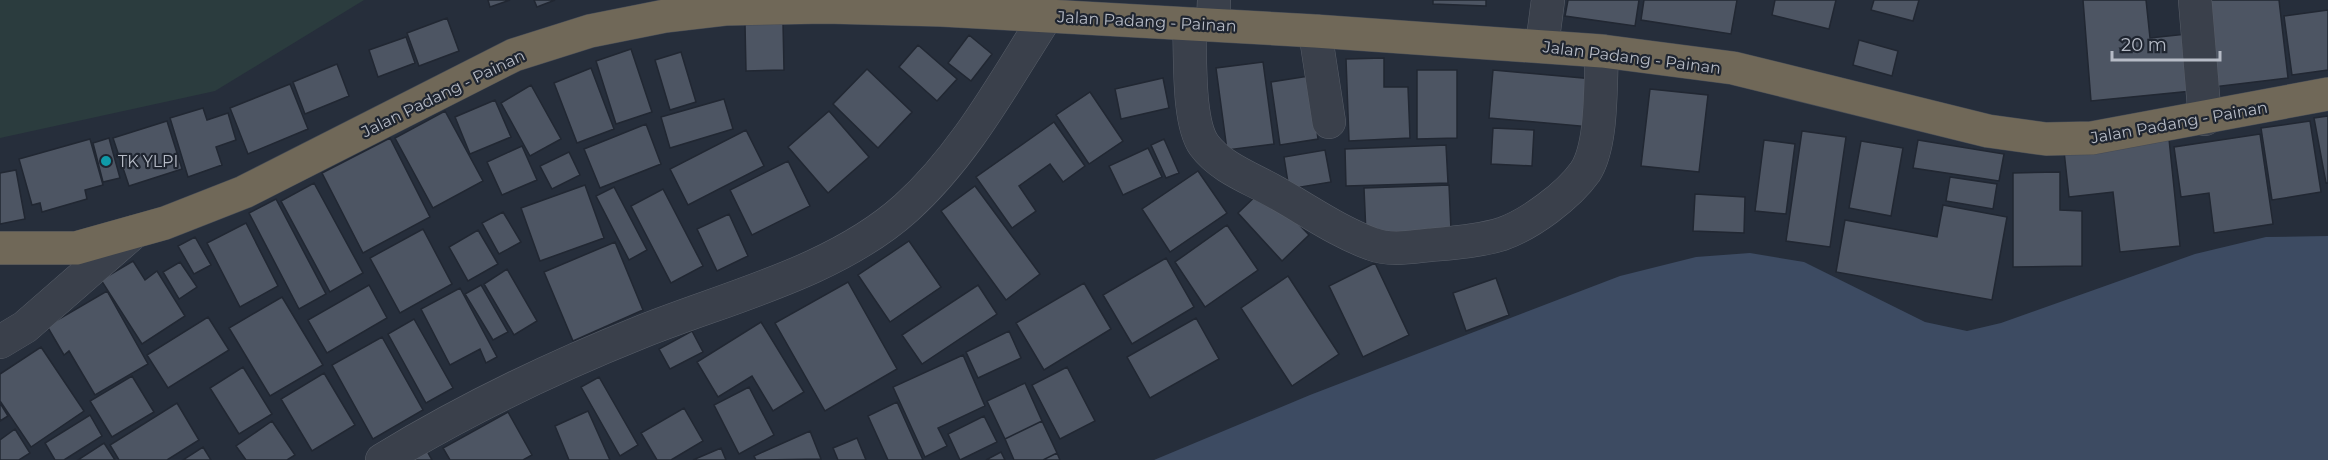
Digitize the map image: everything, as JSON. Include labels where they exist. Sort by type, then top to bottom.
[{"type":"highway","name":"Jalan Padang - Painan","points":[[0,248],[76,248],[195,212],[244,192],[514,55],[590,31],[665,16],[725,9],[941,5],[1047,15],[1205,16],[1315,31],[1602,51],[1733,68],[1988,131],[2046,138],[2092,138],[2205,119],[2328,94]]},
{"type":"street","points":[[1542,46],[1548,0]]},
{"type":"street","points":[[2195,0],[2205,119]]},
{"type":"street","points":[[382,460],[436,427],[550,369],[643,331],[770,285],[846,249],[879,230],[935,180],[966,140],[1047,15]]},
{"type":"street","points":[[1205,16],[1192,98],[1197,132],[1204,144],[1226,166],[1342,229],[1373,244],[1400,248],[1502,234],[1530,221],[1573,186],[1585,172],[1597,143],[1602,51]]},
{"type":"street","points":[[1315,31],[1329,122]]},
{"type":"street","points":[[0,342],[25,327],[134,232]]},
{"type":"shaded area","points":[[0,0],[364,0],[215,91],[0,138]]},
{"type":"water","points":[[2328,236],[2328,460],[1154,460],[1310,395],[1620,276],[1696,257],[1750,253],[1804,262],[1925,322],[1967,331],[2001,323],[2195,254],[2266,237]]},
{"type":"building","points":[[488,0],[510,0],[490,7]]},
{"type":"building","points":[[534,0],[555,0],[537,7]]},
{"type":"building","points":[[1433,0],[1486,0],[1486,6],[1433,4]]},
{"type":"building","points":[[1568,0],[1639,0],[1635,26],[1565,16]]},
{"type":"building","points":[[1644,0],[1737,0],[1731,34],[1641,20]]},
{"type":"building","points":[[1775,0],[1836,0],[1829,29],[1772,15]]},
{"type":"building","points":[[1874,0],[1919,0],[1913,21],[1871,10]]},
{"type":"building","points":[[2083,0],[2146,0],[2150,38],[2187,34],[2192,91],[2091,101]]},
{"type":"building","points":[[2203,0],[2279,0],[2288,78],[2213,87]]},
{"type":"building","points":[[2328,10],[2328,70],[2292,75],[2284,16]]},
{"type":"building","points":[[447,18],[459,51],[419,66],[407,33]]},
{"type":"building","points":[[783,23],[784,70],[746,71],[745,24]]},
{"type":"building","points":[[969,35],[992,54],[971,81],[948,63]]},
{"type":"building","points":[[406,37],[415,63],[378,77],[369,50]]},
{"type":"building","points":[[1859,40],[1898,51],[1892,76],[1853,65]]},
{"type":"building","points":[[918,45],[957,79],[937,101],[899,67]]},
{"type":"building","points":[[631,49],[652,112],[616,124],[596,61]]},
{"type":"building","points":[[681,52],[696,102],[670,110],[655,60]]},
{"type":"building","points":[[1384,58],[1384,87],[1408,87],[1410,138],[1349,141],[1346,59]]},
{"type":"building","points":[[1263,62],[1274,144],[1227,150],[1216,68]]},
{"type":"building","points":[[337,64],[349,96],[305,114],[293,82]]},
{"type":"building","points":[[591,68],[614,129],[577,143],[554,83]]},
{"type":"building","points":[[867,69],[912,112],[878,148],[833,104]]},
{"type":"building","points":[[1417,70],[1457,70],[1457,138],[1417,139]]},
{"type":"building","points":[[1493,70],[1594,79],[1591,127],[1489,118]]},
{"type":"building","points":[[1309,76],[1318,139],[1280,145],[1271,82]]},
{"type":"building","points":[[1163,78],[1169,108],[1121,119],[1115,89]]},
{"type":"building","points":[[290,84],[308,129],[248,154],[230,108]]},
{"type":"building","points":[[531,85],[561,139],[530,156],[501,103]]},
{"type":"building","points":[[1650,89],[1708,95],[1699,172],[1641,166]]},
{"type":"building","points":[[1090,92],[1123,141],[1089,164],[1056,115]]},
{"type":"building","points":[[724,99],[733,129],[670,148],[661,117]]},
{"type":"building","points":[[495,100],[511,137],[470,154],[455,117]]},
{"type":"building","points":[[203,108],[207,120],[228,113],[236,140],[216,147],[222,165],[188,177],[170,118]]},
{"type":"building","points":[[445,111],[483,181],[433,208],[395,138]]},
{"type":"building","points":[[829,111],[869,157],[828,193],[788,147]]},
{"type":"building","points":[[2328,116],[2328,183],[2326,183],[2314,118]]},
{"type":"building","points":[[167,121],[182,169],[129,186],[113,138]]},
{"type":"building","points":[[2310,121],[2321,192],[2272,200],[2261,128]]},
{"type":"building","points":[[1054,122],[1085,166],[1063,182],[1050,164],[1019,186],[1036,211],[1012,228],[976,177]]},
{"type":"building","points":[[646,124],[661,164],[600,188],[584,149]]},
{"type":"building","points":[[1493,128],[1534,130],[1532,166],[1491,164]]},
{"type":"building","points":[[746,130],[764,166],[688,205],[670,169]]},
{"type":"building","points":[[1802,131],[1846,137],[1830,247],[1786,241]]},
{"type":"building","points":[[2260,134],[2273,224],[2214,233],[2209,193],[2181,197],[2174,147]]},
{"type":"building","name":"TK YLPI","points":[[109,138],[120,178],[103,182],[93,143]]},
{"type":"building","points":[[390,138],[430,217],[363,253],[322,173]]},
{"type":"building","points":[[90,139],[103,185],[85,190],[87,199],[42,212],[40,203],[32,205],[19,159]]},
{"type":"building","points":[[1164,139],[1179,173],[1166,178],[1151,145]]},
{"type":"building","points":[[2169,139],[2180,246],[2120,252],[2113,192],[2069,197],[2064,151]]},
{"type":"building","points":[[1764,140],[1795,144],[1786,214],[1755,211]]},
{"type":"building","points":[[1918,140],[2004,154],[1999,181],[1913,168]]},
{"type":"building","points":[[1861,141],[1903,148],[1891,216],[1849,208]]},
{"type":"building","points":[[1446,145],[1448,183],[1346,186],[1345,149]]},
{"type":"building","points":[[522,146],[537,180],[502,195],[487,162]]},
{"type":"building","points":[[1148,148],[1162,177],[1123,195],[1109,166]]},
{"type":"building","points":[[1325,150],[1331,182],[1289,189],[1284,157]]},
{"type":"building","points":[[569,152],[580,175],[552,189],[540,166]]},
{"type":"building","points":[[788,161],[810,206],[752,235],[730,190]]},
{"type":"building","points":[[16,170],[25,219],[0,224],[0,173]]},
{"type":"building","points":[[1198,171],[1227,213],[1170,252],[1142,209]]},
{"type":"building","points":[[2060,172],[2060,210],[2082,211],[2082,266],[2013,267],[2013,173]]},
{"type":"building","points":[[1950,177],[1997,184],[1993,209],[1946,201]]},
{"type":"building","points":[[314,183],[363,273],[330,292],[281,201]]},
{"type":"building","points":[[585,185],[604,238],[540,261],[521,208]]},
{"type":"building","points":[[1449,185],[1451,230],[1366,234],[1364,188]]},
{"type":"building","points":[[975,186],[1040,274],[1006,300],[941,211]]},
{"type":"building","points":[[614,187],[647,250],[629,260],[596,196]]},
{"type":"building","points":[[1264,188],[1309,235],[1282,261],[1238,213]]},
{"type":"building","points":[[663,189],[703,266],[671,283],[631,206]]},
{"type":"building","points":[[1695,194],[1745,197],[1744,233],[1693,231]]},
{"type":"building","points":[[276,199],[326,294],[299,309],[249,213]]},
{"type":"building","points":[[1943,205],[2007,217],[1992,300],[1836,272],[1845,220],[1937,237]]},
{"type":"building","points":[[503,212],[521,242],[499,254],[482,223]]},
{"type":"building","points":[[729,214],[748,256],[717,271],[697,229]]},
{"type":"building","points":[[246,223],[278,286],[240,307],[207,243]]},
{"type":"building","points":[[1227,225],[1258,270],[1205,307],[1175,262]]},
{"type":"building","points":[[423,229],[452,284],[400,313],[370,258]]},
{"type":"building","points":[[478,230],[498,264],[468,281],[449,247]]},
{"type":"building","points":[[195,237],[211,265],[194,274],[178,246]]},
{"type":"building","points":[[909,241],[941,287],[890,322],[858,275]]},
{"type":"building","points":[[615,242],[643,310],[573,341],[544,272]]},
{"type":"building","points":[[1166,258],[1194,307],[1132,344],[1103,295]]},
{"type":"building","points":[[133,261],[145,280],[157,271],[185,316],[142,344],[101,280]]},
{"type":"building","points":[[180,262],[197,287],[179,299],[163,272]]},
{"type":"building","points":[[1375,263],[1409,335],[1363,357],[1329,286]]},
{"type":"building","points":[[507,269],[537,321],[514,335],[484,284]]},
{"type":"building","points":[[1288,276],[1339,354],[1292,386],[1241,308]]},
{"type":"building","points":[[1496,278],[1509,315],[1466,331],[1453,293]]},
{"type":"building","points":[[848,282],[897,369],[825,411],[775,323]]},
{"type":"building","points":[[1084,283],[1111,329],[1044,370],[1016,323]]},
{"type":"building","points":[[369,285],[387,318],[327,353],[308,320]]},
{"type":"building","points":[[481,285],[508,332],[493,340],[465,294]]},
{"type":"building","points":[[978,285],[997,314],[922,364],[902,335]]},
{"type":"building","points":[[460,288],[497,357],[486,363],[480,349],[450,365],[421,309]]},
{"type":"building","points":[[107,291],[148,364],[95,395],[69,351],[64,355],[47,326]]},
{"type":"building","points":[[282,297],[323,365],[270,396],[229,328]]},
{"type":"building","points":[[208,317],[229,350],[168,388],[147,355]]},
{"type":"building","points":[[1196,318],[1219,359],[1150,398],[1127,357]]},
{"type":"building","points":[[414,319],[453,388],[426,403],[388,334]]},
{"type":"building","points":[[761,322],[804,392],[773,411],[752,376],[718,397],[697,362]]},
{"type":"building","points":[[692,331],[703,352],[670,369],[659,349]]},
{"type":"building","points":[[1009,331],[1021,358],[978,378],[966,352]]},
{"type":"building","points":[[382,337],[423,410],[373,439],[332,365]]},
{"type":"building","points":[[41,347],[84,411],[31,447],[0,401],[0,374]]},
{"type":"building","points":[[963,355],[985,406],[938,428],[947,446],[925,457],[893,387]]},
{"type":"building","points":[[243,367],[272,414],[239,434],[210,388]]},
{"type":"building","points":[[1067,367],[1095,421],[1060,439],[1032,385]]},
{"type":"building","points":[[324,373],[355,425],[312,451],[281,399]]},
{"type":"building","points":[[132,376],[154,412],[112,437],[90,401]]},
{"type":"building","points":[[599,377],[638,445],[620,456],[581,387]]},
{"type":"building","points":[[1025,383],[1042,421],[1005,439],[987,401]]},
{"type":"building","points":[[749,387],[774,435],[739,454],[714,405]]},
{"type":"building","points":[[897,402],[923,460],[888,460],[868,416]]},
{"type":"building","points":[[0,403],[8,416],[0,421]]},
{"type":"building","points":[[177,403],[199,440],[167,460],[119,460],[110,445]]},
{"type":"building","points":[[684,408],[703,441],[671,460],[657,460],[641,433]]},
{"type":"building","points":[[588,411],[610,460],[569,460],[555,426]]},
{"type":"building","points":[[508,412],[532,455],[523,460],[450,460],[443,448]]},
{"type":"building","points":[[90,415],[102,436],[64,460],[55,460],[45,443]]},
{"type":"building","points":[[984,416],[997,442],[960,460],[948,434]]},
{"type":"building","points":[[272,421],[295,455],[287,460],[246,460],[236,446]]},
{"type":"building","points":[[1042,421],[1057,453],[1043,460],[1014,460],[1005,439]]},
{"type":"building","points":[[15,429],[30,453],[19,460],[0,460],[0,440]]},
{"type":"building","points":[[810,431],[821,459],[756,460],[754,456]]},
{"type":"building","points":[[857,438],[866,460],[838,460],[833,448]]},
{"type":"building","points":[[104,443],[115,460],[78,460]]},
{"type":"building","points":[[203,447],[211,460],[183,460]]},
{"type":"building","points":[[721,448],[726,460],[693,460]]},
{"type":"building","points":[[427,451],[432,460],[412,460]]},
{"type":"building","points":[[1001,452],[1005,460],[986,460]]},
{"type":"building","points":[[1057,453],[1060,460],[1043,460]]},
{"type":"place","name":"TK YLPI","points":[[106,161]]}]
